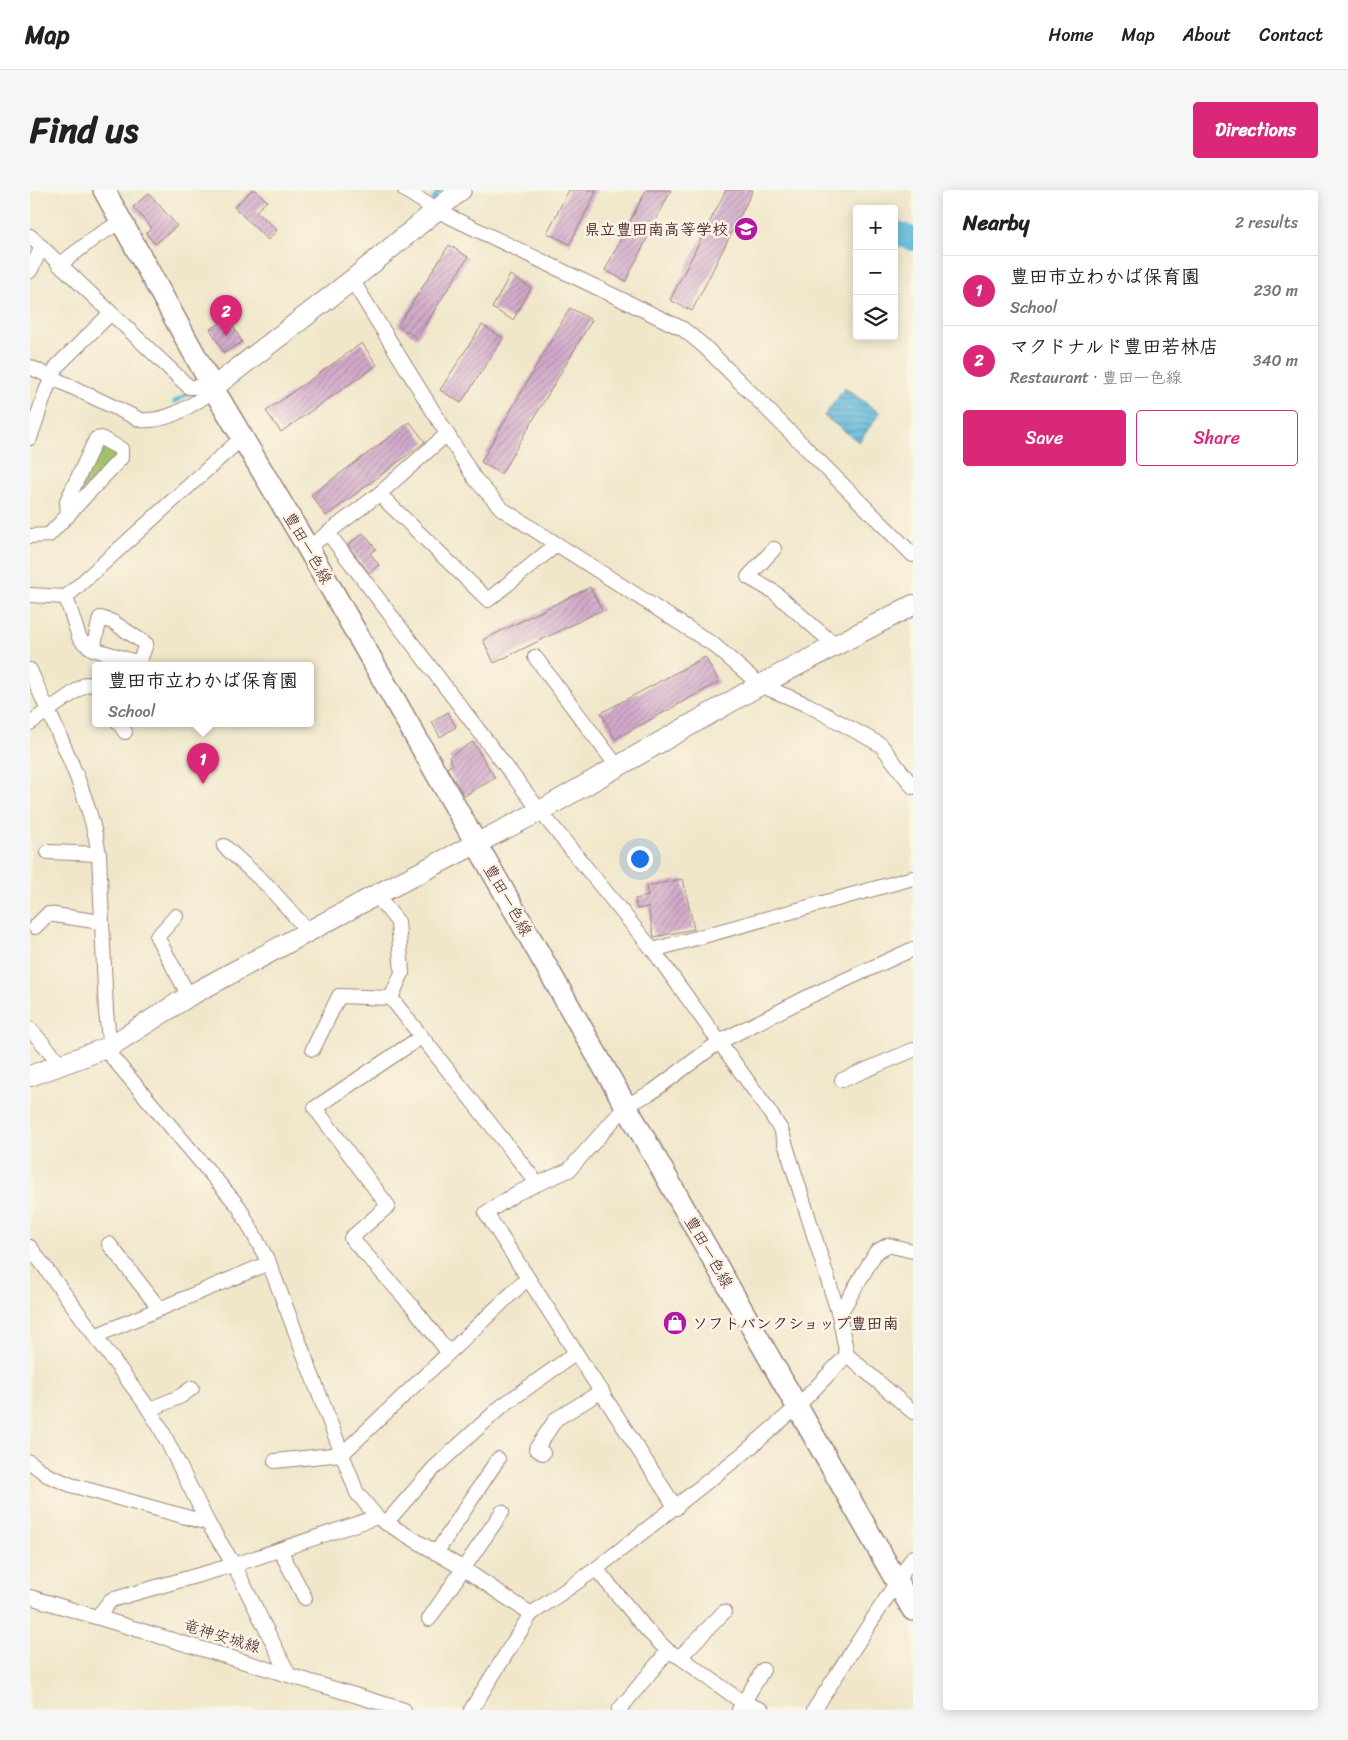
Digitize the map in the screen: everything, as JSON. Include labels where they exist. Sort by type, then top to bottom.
[{"type":"main road","name":"豊田一色線","points":[[104,190],[214,388],[244,436],[913,1610]]},
{"type":"street","points":[[405,190],[438,211],[683,329],[705,347],[913,555]]},
{"type":"street","points":[[30,367],[141,420],[154,421],[169,418],[214,388],[352,280],[438,211],[461,190]]},
{"type":"street","points":[[60,265],[97,236],[122,221]]},
{"type":"street","points":[[30,236],[189,387],[214,388]]},
{"type":"street","points":[[30,271],[42,247]]},
{"type":"street","points":[[352,280],[447,434],[488,496],[502,509],[714,645],[760,685],[808,705],[881,745],[913,787]]},
{"type":"street","points":[[30,438],[51,377],[57,366],[111,313]]},
{"type":"street","points":[[308,548],[379,494],[447,434]]},
{"type":"street","points":[[30,595],[66,597],[244,436]]},
{"type":"street","points":[[30,536],[49,535],[68,516],[122,458],[121,449],[101,438],[96,439],[67,501],[68,516]]},
{"type":"street","points":[[379,494],[488,600],[556,545]]},
{"type":"street","points":[[328,534],[497,752],[540,811],[653,950],[781,1130],[839,1315],[847,1355],[913,1412]]},
{"type":"street","points":[[774,549],[748,577],[774,592],[836,647]]},
{"type":"street","points":[[66,597],[79,637],[93,649]]},
{"type":"street","points":[[30,1076],[109,1047],[189,996],[376,895],[540,811],[760,685],[836,647],[913,605]]},
{"type":"street","points":[[535,657],[617,766]]},
{"type":"street","points":[[30,670],[91,814],[99,854],[101,922],[111,1056],[239,1207],[269,1263],[357,1493],[381,1520],[464,1569],[531,1614]]},
{"type":"street","points":[[30,723],[86,684],[92,685]]},
{"type":"street","points":[[224,846],[267,884],[309,932]]},
{"type":"street","points":[[48,852],[99,854]]},
{"type":"street","points":[[653,950],[913,878]]},
{"type":"street","points":[[376,895],[398,922],[402,974],[391,998]]},
{"type":"street","points":[[34,927],[48,914],[101,922]]},
{"type":"street","points":[[176,916],[157,937],[189,996]]},
{"type":"street","points":[[676,1508],[486,1213],[537,1183],[569,1170],[626,1106],[652,1092],[719,1042],[810,996],[912,952]]},
{"type":"street","points":[[313,1049],[339,996],[391,998]]},
{"type":"street","points":[[391,998],[537,1183]]},
{"type":"street","points":[[30,1030],[61,1064]]},
{"type":"street","points":[[421,1037],[315,1108],[388,1206],[351,1238],[413,1307],[448,1352]]},
{"type":"street","points":[[842,1080],[913,1050]]},
{"type":"street","points":[[109,1244],[159,1308]]},
{"type":"street","points":[[30,1246],[35,1266],[95,1336],[149,1410],[208,1523],[234,1565],[289,1675]]},
{"type":"street","points":[[839,1315],[876,1252],[888,1246],[913,1251]]},
{"type":"street","points":[[95,1336],[159,1308],[226,1283],[269,1263]]},
{"type":"street","points":[[275,1461],[342,1454],[528,1278]]},
{"type":"street","points":[[97,1617],[111,1600],[381,1520],[502,1406],[576,1353]]},
{"type":"street","points":[[471,1710],[531,1614],[596,1569],[676,1508],[797,1407],[847,1355]]},
{"type":"street","points":[[149,1410],[181,1396],[192,1388]]},
{"type":"street","points":[[543,1453],[536,1449],[556,1419],[602,1391]]},
{"type":"street","points":[[436,1553],[498,1459]]},
{"type":"street","points":[[30,1462],[47,1475],[71,1485],[208,1523]]},
{"type":"street","points":[[429,1619],[502,1512]]},
{"type":"street","points":[[280,1550],[305,1598]]},
{"type":"street","points":[[814,1710],[913,1557]]},
{"type":"street","points":[[596,1569],[647,1630],[674,1654],[741,1706],[762,1710]]},
{"type":"street","name":"竜神安城線","points":[[30,1597],[404,1710]]},
{"type":"street","points":[[619,1710],[674,1654],[724,1612]]},
{"type":"street","points":[[741,1706],[763,1670]]},
{"type":"green space","points":[[99,445],[114,449],[115,459],[75,497]]},
{"type":"water","points":[[845,388],[880,413],[859,442],[824,416]]},
{"type":"building","points":[[252,190],[256,190],[267,201],[256,211],[277,230],[268,240],[234,207]]},
{"type":"building","points":[[569,190],[597,190],[570,244],[547,233]]},
{"type":"building","points":[[646,190],[671,190],[626,281],[605,270]]},
{"type":"building","points":[[726,190],[753,190],[692,311],[670,300]]},
{"type":"building","points":[[149,193],[177,226],[155,244],[146,233],[152,228],[133,207]]},
{"type":"building","points":[[449,245],[468,257],[417,338],[398,326]]},
{"type":"building","points":[[510,275],[531,288],[513,320],[492,308]]},
{"type":"building","points":[[570,308],[592,320],[501,474],[481,462]]},
{"type":"building","points":[[229,318],[242,342],[224,353],[210,329]]},
{"type":"building","points":[[482,325],[503,338],[461,403],[440,390]]},
{"type":"building","points":[[362,343],[377,365],[281,432],[266,411]]},
{"type":"building","points":[[410,422],[425,442],[326,516],[311,495]]},
{"type":"building","points":[[363,533],[376,549],[370,553],[379,565],[369,573],[348,545]]},
{"type":"building","points":[[590,587],[602,610],[494,663],[483,640]]},
{"type":"building","points":[[705,657],[719,682],[615,739],[601,713]]},
{"type":"building","points":[[448,712],[456,727],[440,737],[432,722]]},
{"type":"building","points":[[473,742],[495,778],[464,796],[447,768],[453,764],[449,757]]},
{"type":"building","points":[[683,879],[694,929],[654,937],[648,907],[637,909],[635,899],[648,896],[646,886]]},
{"type":"waterway","points":[[430,204],[440,190]]},
{"type":"waterway","points":[[898,233],[913,239]]},
{"type":"waterway","points":[[174,402],[191,392]]},
{"type":"place","name":"県立豊田南高等学校","points":[[746,229]]},
{"type":"place","name":"マクドナルド豊田若林店","points":[[226,336]]},
{"type":"place","name":"豊田市立わかば保育園","points":[[203,784]]},
{"type":"place","name":"ソフトバンクショップ豊田南","points":[[675,1323]]}]
